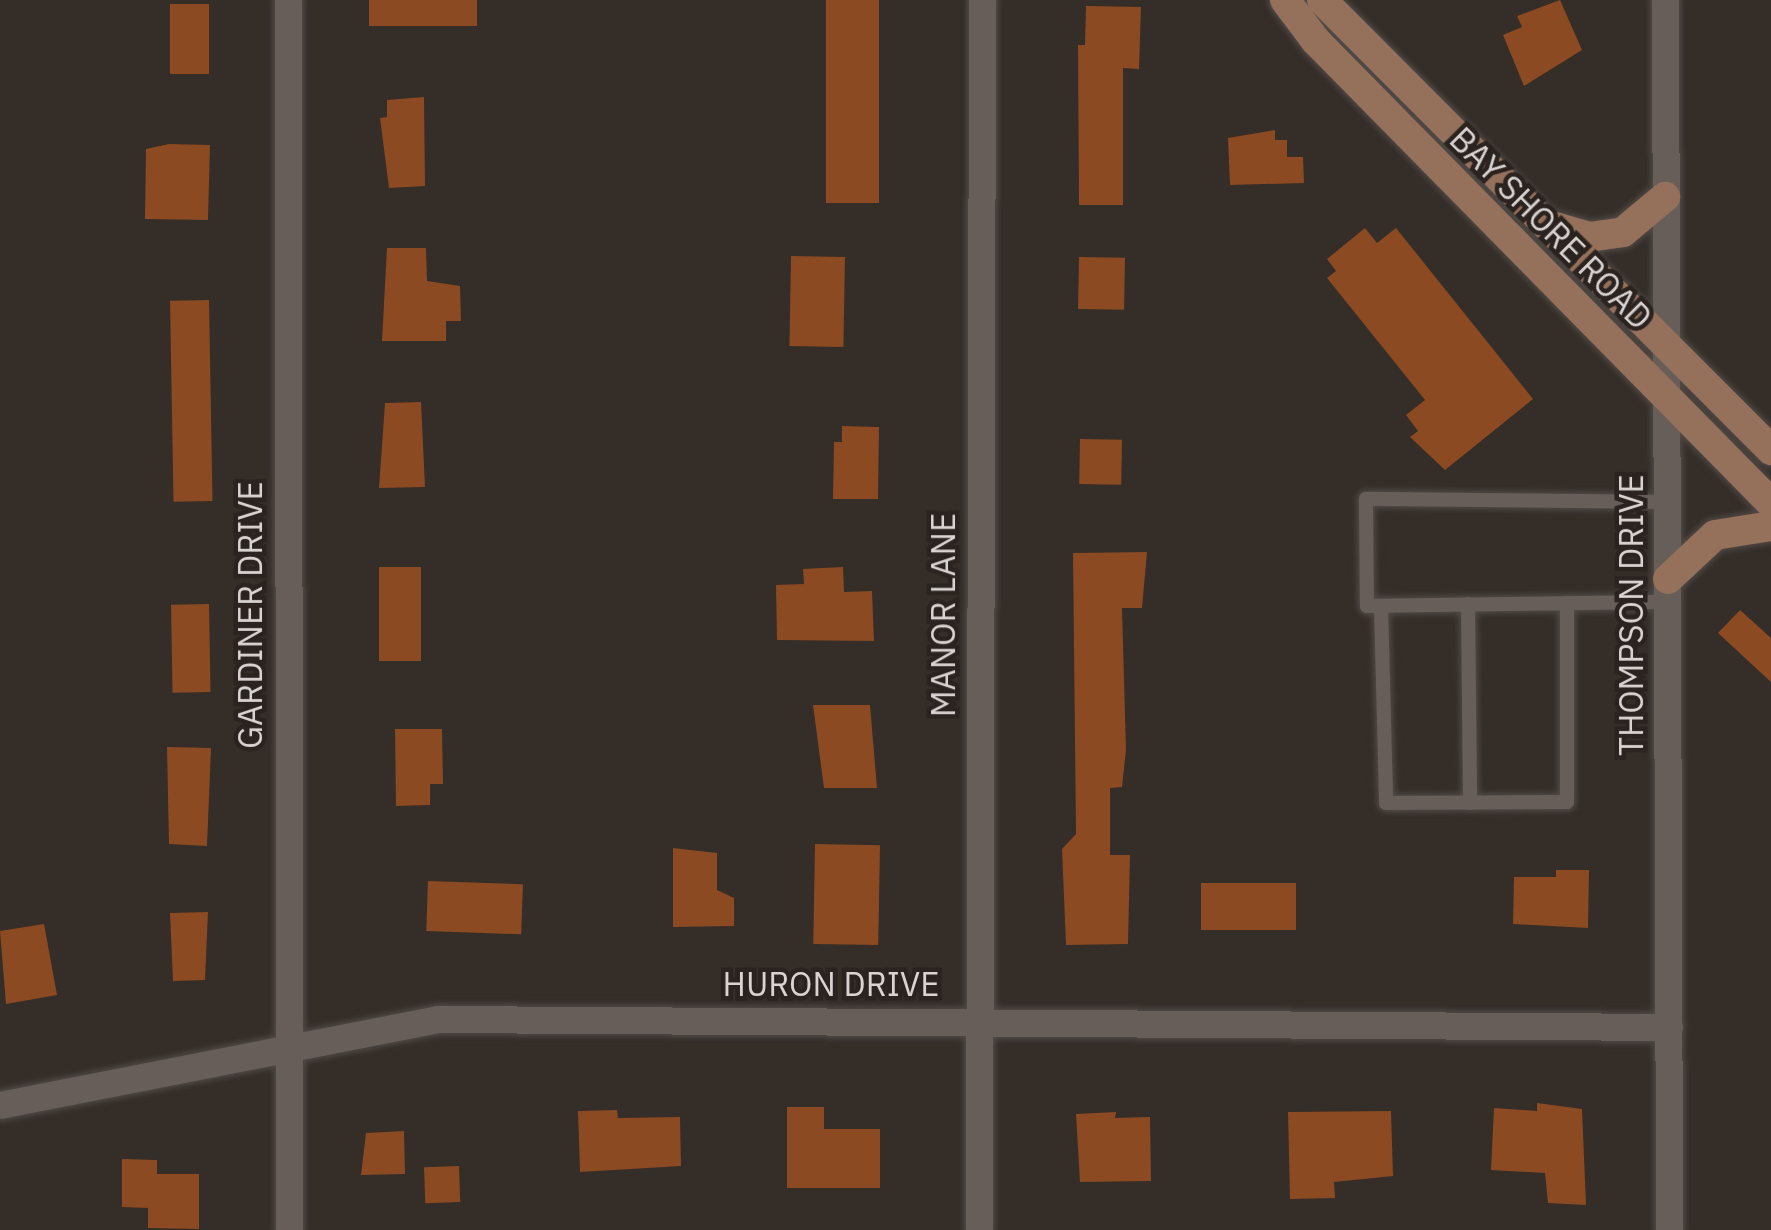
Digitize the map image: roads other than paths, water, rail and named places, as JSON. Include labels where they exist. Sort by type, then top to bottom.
[{"type":"main road","name":"BAY SHORE ROAD","points":[[1285,0],[1316,41],[1771,503]]},
{"type":"main road","name":"BAY SHORE ROAD","points":[[1322,0],[1771,451]]},
{"type":"main road","points":[[1550,226],[1589,237],[1623,232],[1665,197]]},
{"type":"main road","points":[[1668,590],[1715,535],[1771,526]]},
{"type":"street","name":"GARDINER DRIVE","points":[[288,0],[289,1230]]},
{"type":"street","name":"MANOR LANE","points":[[979,1230],[982,0]]},
{"type":"street","name":"THOMPSON DRIVE","points":[[1665,0],[1670,1230]]},
{"type":"street","name":"HURON DRIVE","points":[[0,1105],[438,1019],[1669,1027]]},
{"type":"lane","points":[[1667,502],[1366,499],[1367,606],[1593,603],[1668,590]]},
{"type":"lane","points":[[1382,606],[1386,803],[1567,802],[1567,603]]},
{"type":"lane","points":[[1468,604],[1469,803]]}]
